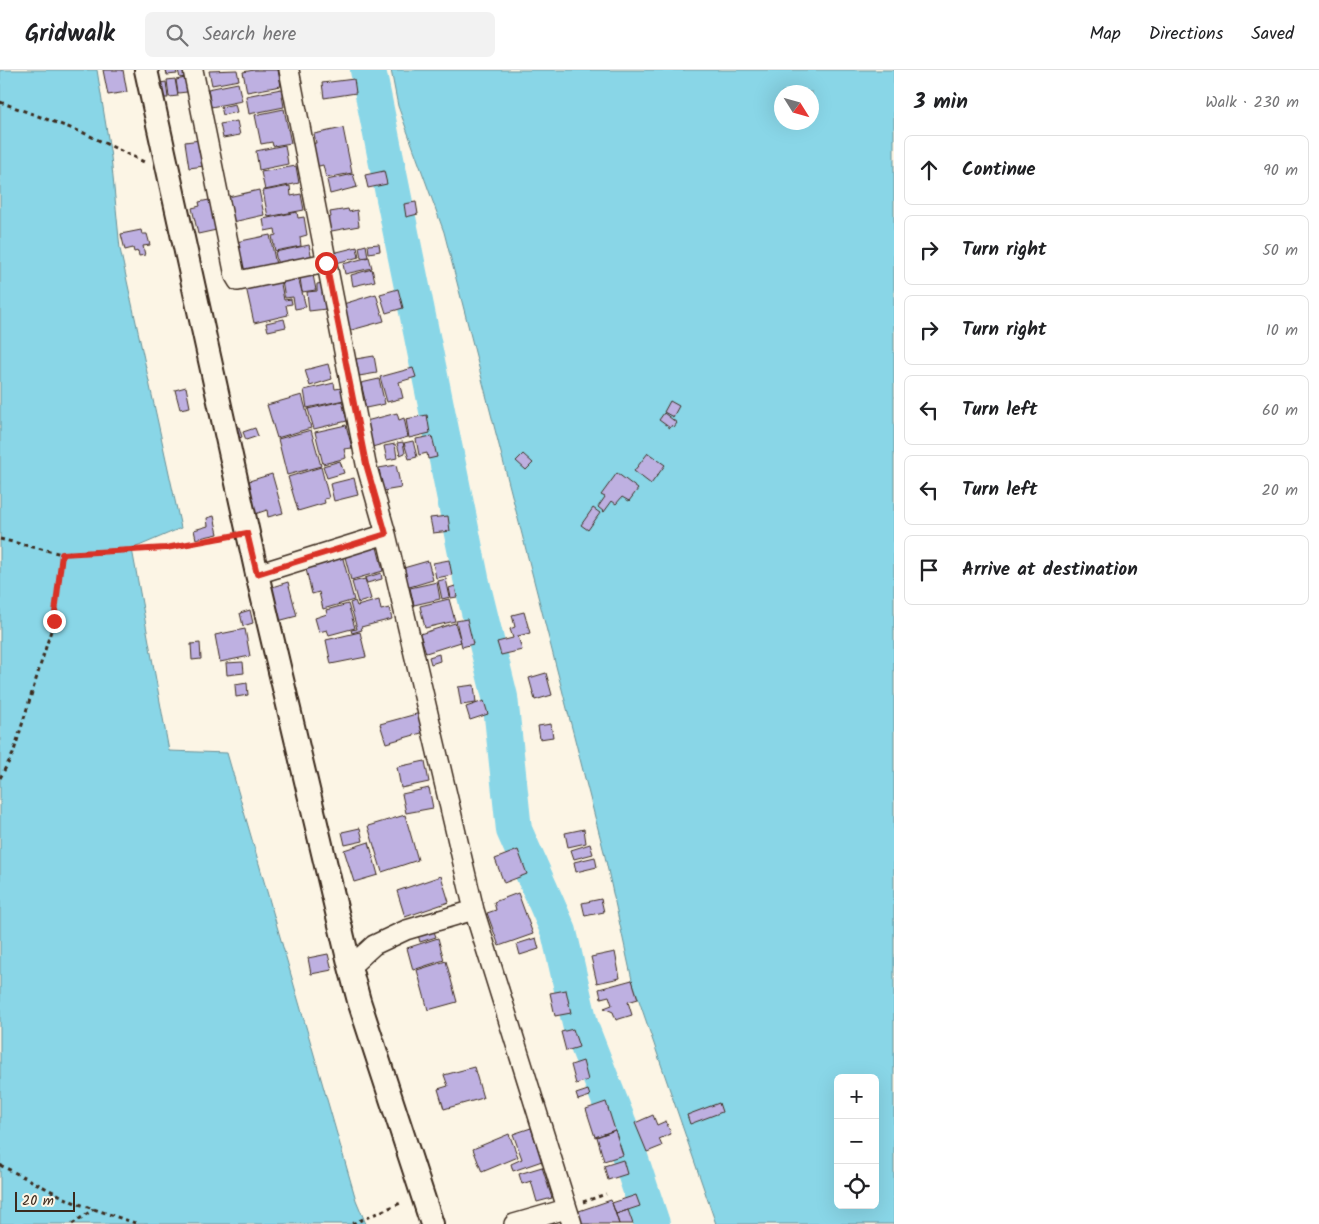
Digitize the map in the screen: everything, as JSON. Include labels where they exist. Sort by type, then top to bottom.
[{"type":"street","points":[[146,70],[247,533],[358,1002],[432,1224]]},
{"type":"street","points":[[193,70],[235,276],[238,281],[326,263]]},
{"type":"street","points":[[289,70],[366,464],[386,534],[474,910],[569,1217],[514,1224]]},
{"type":"street","points":[[257,574],[386,534]]},
{"type":"street","points":[[350,967],[374,945],[406,930],[474,910]]},
{"type":"path","points":[[0,102],[84,132],[169,175]]},
{"type":"path","points":[[0,538],[62,554],[166,548],[247,533]]},
{"type":"path","points":[[0,778],[13,754],[54,621],[62,554]]},
{"type":"path","points":[[0,1165],[74,1202],[138,1224]]},
{"type":"path","points":[[352,1224],[422,1193]]},
{"type":"path","points":[[72,1224],[94,1209]]},
{"type":"water","points":[[0,70],[97,70],[111,157],[120,249],[181,528],[132,549],[169,751],[227,753],[356,1200],[366,1224],[0,1224]]},
{"type":"water","points":[[391,70],[894,70],[894,1224],[716,1224],[632,980],[604,852],[444,232],[398,106]]},
{"type":"building","points":[[103,70],[123,70],[127,92],[108,95]]},
{"type":"building","points":[[166,70],[176,70],[177,74],[167,75]]},
{"type":"building","points":[[178,70],[188,70],[189,76],[180,78]]},
{"type":"building","points":[[237,70],[239,80],[212,85],[209,71]]},
{"type":"building","points":[[278,70],[281,86],[247,92],[243,72]]},
{"type":"building","points":[[185,78],[187,92],[178,93],[176,80]]},
{"type":"building","points":[[175,79],[178,96],[169,97],[167,80]]},
{"type":"building","points":[[354,79],[356,93],[324,98],[322,83]]},
{"type":"building","points":[[166,82],[168,98],[162,98],[160,83]]},
{"type":"building","points":[[238,83],[242,101],[211,107],[208,89]]},
{"type":"building","points":[[281,89],[284,107],[249,114],[246,96]]},
{"type":"building","points":[[235,104],[237,112],[223,115],[221,107]]},
{"type":"building","points":[[284,109],[291,143],[273,146],[272,142],[261,144],[255,115]]},
{"type":"building","points":[[237,121],[240,135],[223,138],[220,124]]},
{"type":"building","points":[[343,128],[352,173],[326,178],[323,165],[315,167],[310,144],[316,143],[314,134]]},
{"type":"building","points":[[200,140],[204,166],[189,168],[185,142]]},
{"type":"building","points":[[285,145],[288,164],[259,170],[256,151]]},
{"type":"building","points":[[296,166],[299,183],[265,190],[261,172]]},
{"type":"building","points":[[384,171],[387,184],[368,188],[365,175]]},
{"type":"building","points":[[353,174],[357,187],[330,194],[327,180]]},
{"type":"building","points":[[290,186],[291,196],[301,194],[304,210],[268,217],[263,191]]},
{"type":"building","points":[[259,190],[264,215],[233,222],[228,197]]},
{"type":"building","points":[[214,199],[221,229],[198,234],[192,208],[200,206],[199,202]]},
{"type":"building","points":[[416,202],[418,214],[406,217],[404,204]]},
{"type":"building","points":[[348,209],[349,212],[357,210],[359,226],[326,232],[323,219],[331,217],[330,212]]},
{"type":"building","points":[[297,212],[298,218],[304,217],[307,235],[300,237],[301,246],[275,251],[272,236],[276,235],[275,229],[265,231],[263,219]]},
{"type":"building","points":[[141,230],[142,234],[147,234],[150,245],[143,246],[145,255],[139,256],[138,251],[134,252],[133,248],[125,250],[121,234]]},
{"type":"building","points":[[270,235],[276,265],[242,272],[236,242]]},
{"type":"building","points":[[379,244],[380,251],[369,253],[368,245]]},
{"type":"building","points":[[309,245],[312,259],[278,266],[275,252]]},
{"type":"building","points":[[366,245],[368,257],[361,258],[359,247]]},
{"type":"building","points":[[357,247],[359,257],[336,263],[333,253]]},
{"type":"building","points":[[369,257],[372,268],[345,274],[343,264]]},
{"type":"building","points":[[372,269],[375,281],[353,286],[351,275]]},
{"type":"building","points":[[313,275],[316,290],[302,292],[300,278]]},
{"type":"building","points":[[298,277],[306,307],[295,309],[293,297],[285,298],[282,280]]},
{"type":"building","points":[[280,279],[284,300],[291,299],[292,304],[286,305],[288,315],[254,323],[246,287]]},
{"type":"building","points":[[323,283],[326,309],[309,311],[307,292],[317,291],[317,284]]},
{"type":"building","points":[[398,289],[403,308],[386,313],[380,294]]},
{"type":"building","points":[[376,294],[384,321],[348,331],[340,305]]},
{"type":"building","points":[[284,319],[286,327],[268,331],[266,323]]},
{"type":"building","points":[[374,356],[377,373],[359,376],[356,359]]},
{"type":"building","points":[[328,364],[332,379],[310,386],[305,370]]},
{"type":"building","points":[[413,368],[416,377],[399,382],[403,398],[387,402],[380,377]]},
{"type":"building","points":[[379,379],[385,404],[361,409],[360,401],[365,400],[361,383]]},
{"type":"building","points":[[334,383],[335,389],[342,388],[344,400],[307,408],[304,390]]},
{"type":"building","points":[[186,387],[190,407],[180,409],[175,390]]},
{"type":"building","points":[[302,395],[311,428],[277,438],[267,405]]},
{"type":"building","points":[[342,401],[347,421],[314,429],[308,409]]},
{"type":"building","points":[[670,401],[679,406],[673,417],[664,412]]},
{"type":"building","points":[[397,413],[399,420],[404,418],[408,437],[372,447],[366,421]]},
{"type":"building","points":[[664,413],[677,423],[674,427],[672,425],[670,428],[659,420]]},
{"type":"building","points":[[427,415],[430,433],[409,438],[406,419]]},
{"type":"building","points":[[346,425],[352,448],[344,449],[346,458],[323,464],[315,432]]},
{"type":"building","points":[[239,427],[242,437],[233,440],[230,430]]},
{"type":"building","points":[[255,428],[258,436],[246,440],[243,432]]},
{"type":"building","points":[[311,430],[321,466],[287,475],[278,439]]},
{"type":"building","points":[[432,436],[437,457],[428,459],[427,453],[419,455],[416,439]]},
{"type":"building","points":[[413,441],[417,457],[409,459],[404,443]]},
{"type":"building","points":[[403,442],[405,453],[400,455],[397,443]]},
{"type":"building","points":[[395,444],[397,458],[387,460],[384,446]]},
{"type":"building","points":[[648,453],[665,465],[651,484],[634,471]]},
{"type":"building","points":[[523,454],[533,463],[526,470],[516,461]]},
{"type":"building","points":[[340,461],[344,473],[327,478],[323,466]]},
{"type":"building","points":[[396,465],[401,488],[383,491],[379,468]]},
{"type":"building","points":[[321,467],[329,498],[324,499],[325,503],[298,511],[288,477]]},
{"type":"building","points":[[617,473],[638,489],[629,501],[622,497],[616,504],[612,501],[604,512],[598,507],[605,497],[601,495]]},
{"type":"building","points":[[272,474],[283,513],[268,517],[267,510],[255,514],[246,482]]},
{"type":"building","points":[[354,478],[358,495],[334,501],[330,484]]},
{"type":"building","points":[[593,508],[600,513],[588,530],[581,525]]},
{"type":"building","points":[[214,516],[218,534],[196,539],[194,530],[208,526],[207,518]]},
{"type":"building","points":[[448,516],[450,531],[433,533],[430,518]]},
{"type":"building","points":[[377,547],[383,571],[351,580],[345,557]]},
{"type":"building","points":[[342,555],[354,600],[323,609],[319,592],[312,594],[305,565]]},
{"type":"building","points":[[449,560],[452,575],[436,578],[433,563]]},
{"type":"building","points":[[428,561],[433,580],[406,588],[400,569]]},
{"type":"building","points":[[381,573],[382,579],[367,583],[365,578]]},
{"type":"building","points":[[365,579],[371,599],[358,603],[352,582]]},
{"type":"building","points":[[446,579],[450,597],[442,599],[438,581]]},
{"type":"building","points":[[288,582],[297,616],[278,621],[269,588]]},
{"type":"building","points":[[437,582],[440,599],[414,605],[410,588]]},
{"type":"building","points":[[455,586],[457,597],[451,598],[449,588]]},
{"type":"building","points":[[449,599],[455,621],[425,628],[420,606]]},
{"type":"building","points":[[379,600],[381,610],[389,608],[392,619],[361,627],[362,630],[352,633],[351,630],[357,629],[350,603],[355,601],[357,606]]},
{"type":"building","points":[[348,604],[355,628],[329,635],[327,630],[319,632],[315,618],[327,614],[326,610]]},
{"type":"building","points":[[250,610],[253,623],[243,626],[240,613]]},
{"type":"building","points":[[524,612],[530,633],[518,636],[522,650],[501,655],[497,642],[513,638],[510,629],[515,627],[512,615]]},
{"type":"building","points":[[467,619],[473,644],[462,647],[456,621]]},
{"type":"building","points":[[455,623],[461,642],[426,653],[420,634]]},
{"type":"building","points":[[245,629],[250,656],[220,662],[215,635]]},
{"type":"building","points":[[360,632],[366,657],[331,664],[326,640]]},
{"type":"building","points":[[200,643],[201,659],[192,660],[191,644]]},
{"type":"building","points":[[439,654],[440,661],[431,664],[429,657]]},
{"type":"building","points":[[243,662],[244,673],[227,675],[226,663]]},
{"type":"building","points":[[546,673],[552,695],[535,700],[529,678]]},
{"type":"building","points":[[247,683],[248,695],[236,697],[235,685]]},
{"type":"building","points":[[474,685],[476,703],[461,705],[458,687]]},
{"type":"building","points":[[484,701],[488,714],[470,720],[466,707]]},
{"type":"building","points":[[420,713],[425,732],[386,743],[380,724]]},
{"type":"building","points":[[551,724],[553,737],[540,739],[538,726]]},
{"type":"building","points":[[425,761],[429,782],[401,788],[397,767]]},
{"type":"building","points":[[429,788],[433,808],[406,813],[402,794]]},
{"type":"building","points":[[405,815],[418,860],[382,872],[368,826]]},
{"type":"building","points":[[360,828],[363,841],[345,845],[342,832]]},
{"type":"building","points":[[584,829],[586,843],[568,847],[565,833]]},
{"type":"building","points":[[369,842],[378,875],[354,882],[344,850]]},
{"type":"building","points":[[590,844],[593,854],[574,859],[571,850]]},
{"type":"building","points":[[518,850],[527,874],[504,883],[495,859]]},
{"type":"building","points":[[595,857],[597,867],[576,872],[574,862]]},
{"type":"building","points":[[441,876],[449,902],[405,917],[397,891]]},
{"type":"building","points":[[518,893],[533,934],[499,946],[487,913],[496,910],[494,902]]},
{"type":"building","points":[[601,899],[604,912],[585,916],[582,903]]},
{"type":"building","points":[[432,926],[436,937],[420,942],[417,931]]},
{"type":"building","points":[[438,938],[444,960],[413,970],[407,948]]},
{"type":"building","points":[[536,938],[539,949],[520,955],[517,944]]},
{"type":"building","points":[[615,952],[620,978],[597,983],[591,957]]},
{"type":"building","points":[[328,954],[332,970],[311,974],[308,958]]},
{"type":"building","points":[[446,961],[457,1002],[428,1010],[417,970]]},
{"type":"building","points":[[632,980],[638,999],[628,1002],[632,1015],[616,1020],[613,1012],[604,1008],[612,1005],[609,996],[601,998],[599,989]]},
{"type":"building","points":[[566,990],[571,1013],[555,1016],[550,993]]},
{"type":"building","points":[[573,1029],[579,1047],[566,1051],[561,1032]]},
{"type":"building","points":[[583,1061],[588,1080],[576,1084],[571,1065]]},
{"type":"building","points":[[474,1067],[483,1098],[444,1109],[438,1089],[448,1086],[444,1075]]},
{"type":"building","points":[[588,1090],[590,1096],[578,1100],[576,1094]]},
{"type":"building","points":[[606,1102],[615,1130],[595,1137],[586,1109]]},
{"type":"building","points":[[719,1103],[722,1112],[690,1124],[687,1115]]},
{"type":"building","points":[[653,1115],[657,1125],[666,1121],[671,1134],[659,1139],[662,1146],[647,1152],[635,1123]]},
{"type":"building","points":[[531,1128],[542,1161],[513,1171],[511,1164],[522,1159],[513,1134]]},
{"type":"building","points":[[615,1130],[623,1155],[604,1161],[597,1137]]},
{"type":"building","points":[[509,1134],[518,1157],[482,1172],[473,1149]]},
{"type":"building","points":[[623,1160],[627,1174],[608,1180],[604,1166]]},
{"type":"building","points":[[542,1167],[552,1198],[537,1202],[531,1181],[522,1184],[519,1174]]},
{"type":"building","points":[[636,1195],[640,1206],[616,1214],[612,1203]]},
{"type":"building","points":[[611,1200],[619,1224],[580,1224],[576,1212]]},
{"type":"building","points":[[628,1210],[633,1224],[619,1224],[616,1214]]},
{"type":"waterway","points":[[368,70],[472,583],[500,697],[514,830],[559,932],[581,1028],[620,1127],[652,1224]]},
{"type":"route","points":[[54,621],[62,554],[166,548],[247,533],[257,574],[386,534],[366,464],[326,263]]}]
